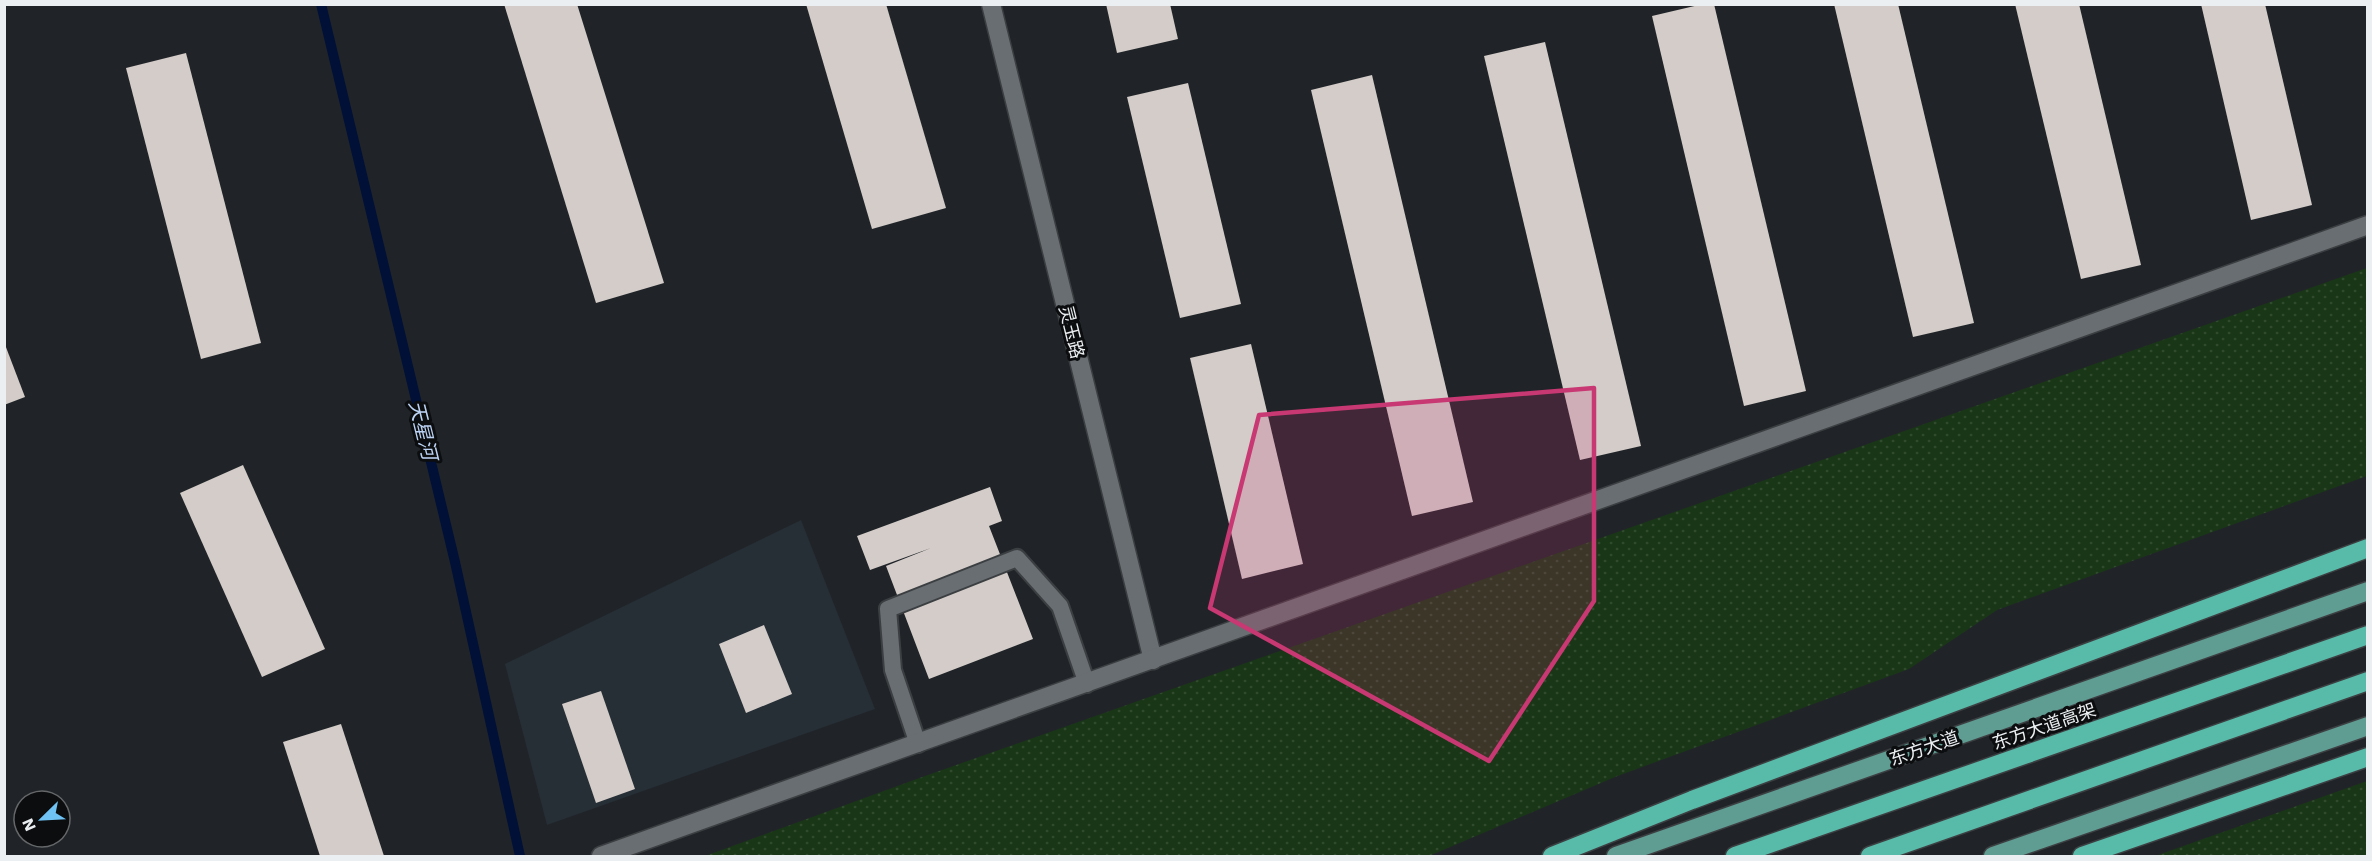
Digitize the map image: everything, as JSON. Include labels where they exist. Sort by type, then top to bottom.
[{"type":"highway","points":[[1552,856],[1692,800],[2367,548]]},
{"type":"highway","name":"东方大道高架","points":[[1735,856],[2367,635]]},
{"type":"highway","points":[[1870,856],[2367,681]]},
{"type":"highway","points":[[2082,856],[2367,757]]},
{"type":"main road","name":"东方大道","points":[[1616,856],[2367,591]]},
{"type":"main road","points":[[1993,856],[2367,726]]},
{"type":"street","name":"灵玉路","points":[[990,4],[1153,660]]},
{"type":"street","points":[[601,856],[2367,225]]},
{"type":"lane","points":[[918,744],[893,670],[888,609],[1017,558],[1060,606],[1087,684]]},
{"type":"highlighted area","points":[[1594,388],[1594,601],[1489,761],[1210,608],[1259,415]]},
{"type":"shaded area","points":[[801,520],[875,709],[547,825],[505,664]]},
{"type":"green space","points":[[2367,268],[2367,476],[1997,610],[1909,669],[1615,777],[1429,856],[705,856],[925,776]]},
{"type":"green space","points":[[2367,781],[2367,856],[2155,856]]},
{"type":"building","points":[[504,4],[577,4],[664,283],[596,303]]},
{"type":"building","points":[[806,4],[886,4],[946,208],[872,229]]},
{"type":"building","points":[[1106,4],[1170,4],[1178,39],[1117,53]]},
{"type":"building","points":[[1703,4],[1714,4],[1806,391],[1744,406],[1652,16]]},
{"type":"building","points":[[1834,4],[1898,4],[1974,323],[1913,337]]},
{"type":"building","points":[[2015,4],[2079,4],[2141,265],[2081,279]]},
{"type":"building","points":[[2201,4],[2265,4],[2312,205],[2251,220]]},
{"type":"building","points":[[1545,42],[1641,446],[1580,460],[1484,56]]},
{"type":"building","points":[[186,53],[261,343],[201,359],[126,68]]},
{"type":"building","points":[[1372,75],[1473,502],[1412,516],[1311,90]]},
{"type":"building","points":[[1188,83],[1241,304],[1180,318],[1127,97]]},
{"type":"building","points":[[4,342],[25,397],[4,405]]},
{"type":"building","points":[[1251,344],[1303,564],[1242,579],[1190,358]]},
{"type":"building","points":[[243,465],[325,649],[262,677],[180,493]]},
{"type":"building","points":[[990,487],[1002,521],[989,526],[1033,639],[929,679],[886,566],[931,548],[870,570],[857,536]]},
{"type":"building","points":[[764,625],[792,694],[746,713],[719,644]]},
{"type":"building","points":[[601,691],[635,789],[596,803],[562,704]]},
{"type":"building","points":[[341,724],[384,856],[320,856],[283,742]]},
{"type":"waterway","name":"天星河","points":[[321,4],[455,562],[520,856]]}]
